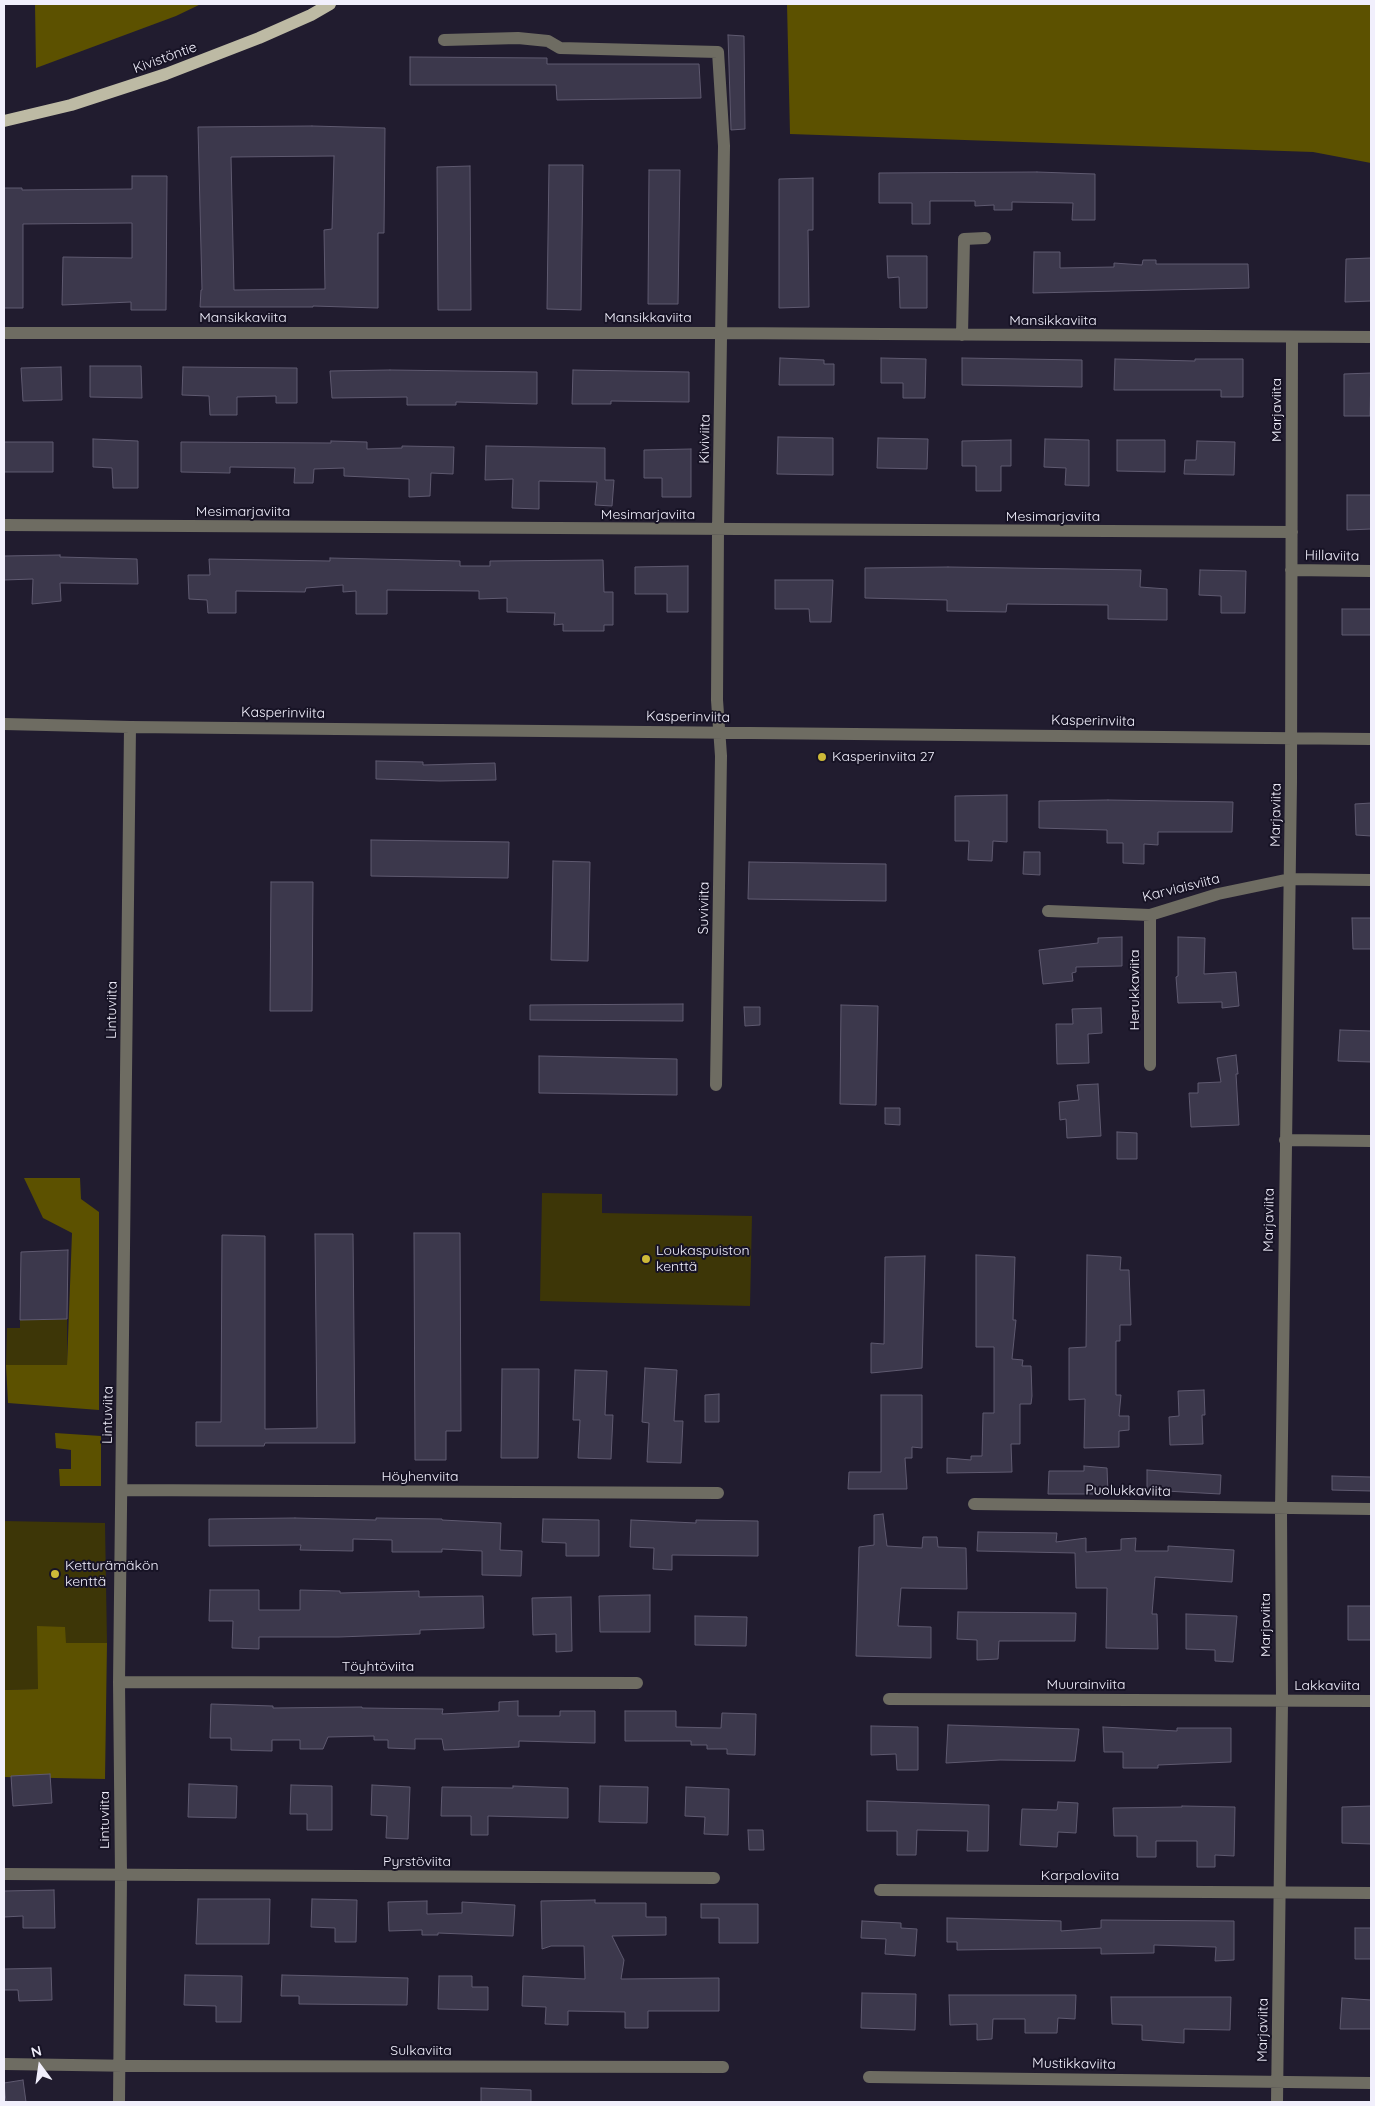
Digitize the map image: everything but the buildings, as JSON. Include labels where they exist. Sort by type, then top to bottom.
[{"type":"main road","name":"Kivistöntie","points":[[4,122],[71,105],[166,74],[259,38],[330,4]]},
{"type":"street","name":"Kiviviita","points":[[444,40],[518,38],[548,41],[560,48],[718,52],[724,146],[718,530],[717,700],[719,732]]},
{"type":"street","points":[[962,335],[964,239],[985,238]]},
{"type":"street","name":"Mansikkaviita","points":[[4,333],[1371,337]]},
{"type":"street","name":"Marjaviita","points":[[1277,2102],[1282,1702],[1280,1509],[1290,879],[1292,338]]},
{"type":"street","name":"Mesimarjaviita","points":[[4,525],[1292,532]]},
{"type":"street","name":"Hillaviita","points":[[1291,570],[1371,571]]},
{"type":"street","name":"Kasperinviita","points":[[4,724],[130,727],[1371,739]]},
{"type":"street","name":"Lintuviita","points":[[119,2102],[121,1875],[119,1682],[130,727]]},
{"type":"street","name":"Suviviita","points":[[716,1085],[721,756],[719,732]]},
{"type":"street","name":"Karviaisviita","points":[[1048,911],[1150,915],[1218,894],[1290,879],[1371,880]]},
{"type":"street","name":"Herukkaviita","points":[[1150,915],[1150,1065]]},
{"type":"street","points":[[1285,1140],[1371,1141]]},
{"type":"street","name":"Höyhenviita","points":[[122,1490],[718,1493]]},
{"type":"street","name":"Puolukkaviita","points":[[974,1504],[1371,1509]]},
{"type":"street","name":"Töyhtöviita","points":[[119,1682],[637,1682]]},
{"type":"street","name":"Muurainviita","points":[[889,1699],[1282,1702]]},
{"type":"street","name":"Lakkaviita","points":[[1282,1702],[1371,1701]]},
{"type":"street","name":"Pyrstöviita","points":[[4,1874],[714,1878]]},
{"type":"street","name":"Karpaloviita","points":[[880,1890],[1371,1893]]},
{"type":"street","name":"Sulkaviita","points":[[4,2064],[119,2066],[723,2067]]},
{"type":"street","name":"Mustikkaviita","points":[[869,2077],[1371,2083]]},
{"type":"shaded area","points":[[35,4],[201,4],[176,16],[36,68]]},
{"type":"shaded area","points":[[787,4],[1371,4],[1371,163],[1313,152],[790,134]]},
{"type":"shaded area","points":[[24,1178],[80,1178],[81,1199],[99,1212],[99,1410],[8,1403],[6,1365],[67,1365],[72,1233],[43,1218]]},
{"type":"shaded area","name":"Loukaspuiston kenttä","points":[[542,1193],[602,1194],[602,1213],[752,1216],[750,1306],[540,1301]]},
{"type":"shaded area","points":[[67,1319],[67,1365],[6,1365],[7,1328],[20,1328],[20,1320]]},
{"type":"shaded area","points":[[55,1433],[101,1436],[101,1486],[60,1486],[59,1469],[71,1469],[71,1450],[56,1448]]},
{"type":"shaded area","name":"Ketturämäkön kenttä","points":[[4,1521],[105,1523],[107,1643],[66,1644],[38,1689],[4,1690]]},
{"type":"shaded area","points":[[37,1626],[65,1627],[66,1643],[107,1643],[105,1779],[4,1777],[4,1690],[38,1689]]},
{"type":"place","name":"Kasperinviita 27","points":[[822,757]]},
{"type":"place","name":"Loukaspuiston kenttä","points":[[646,1259]]},
{"type":"place","name":"Ketturämäkön kenttä","points":[[55,1574]]}]
